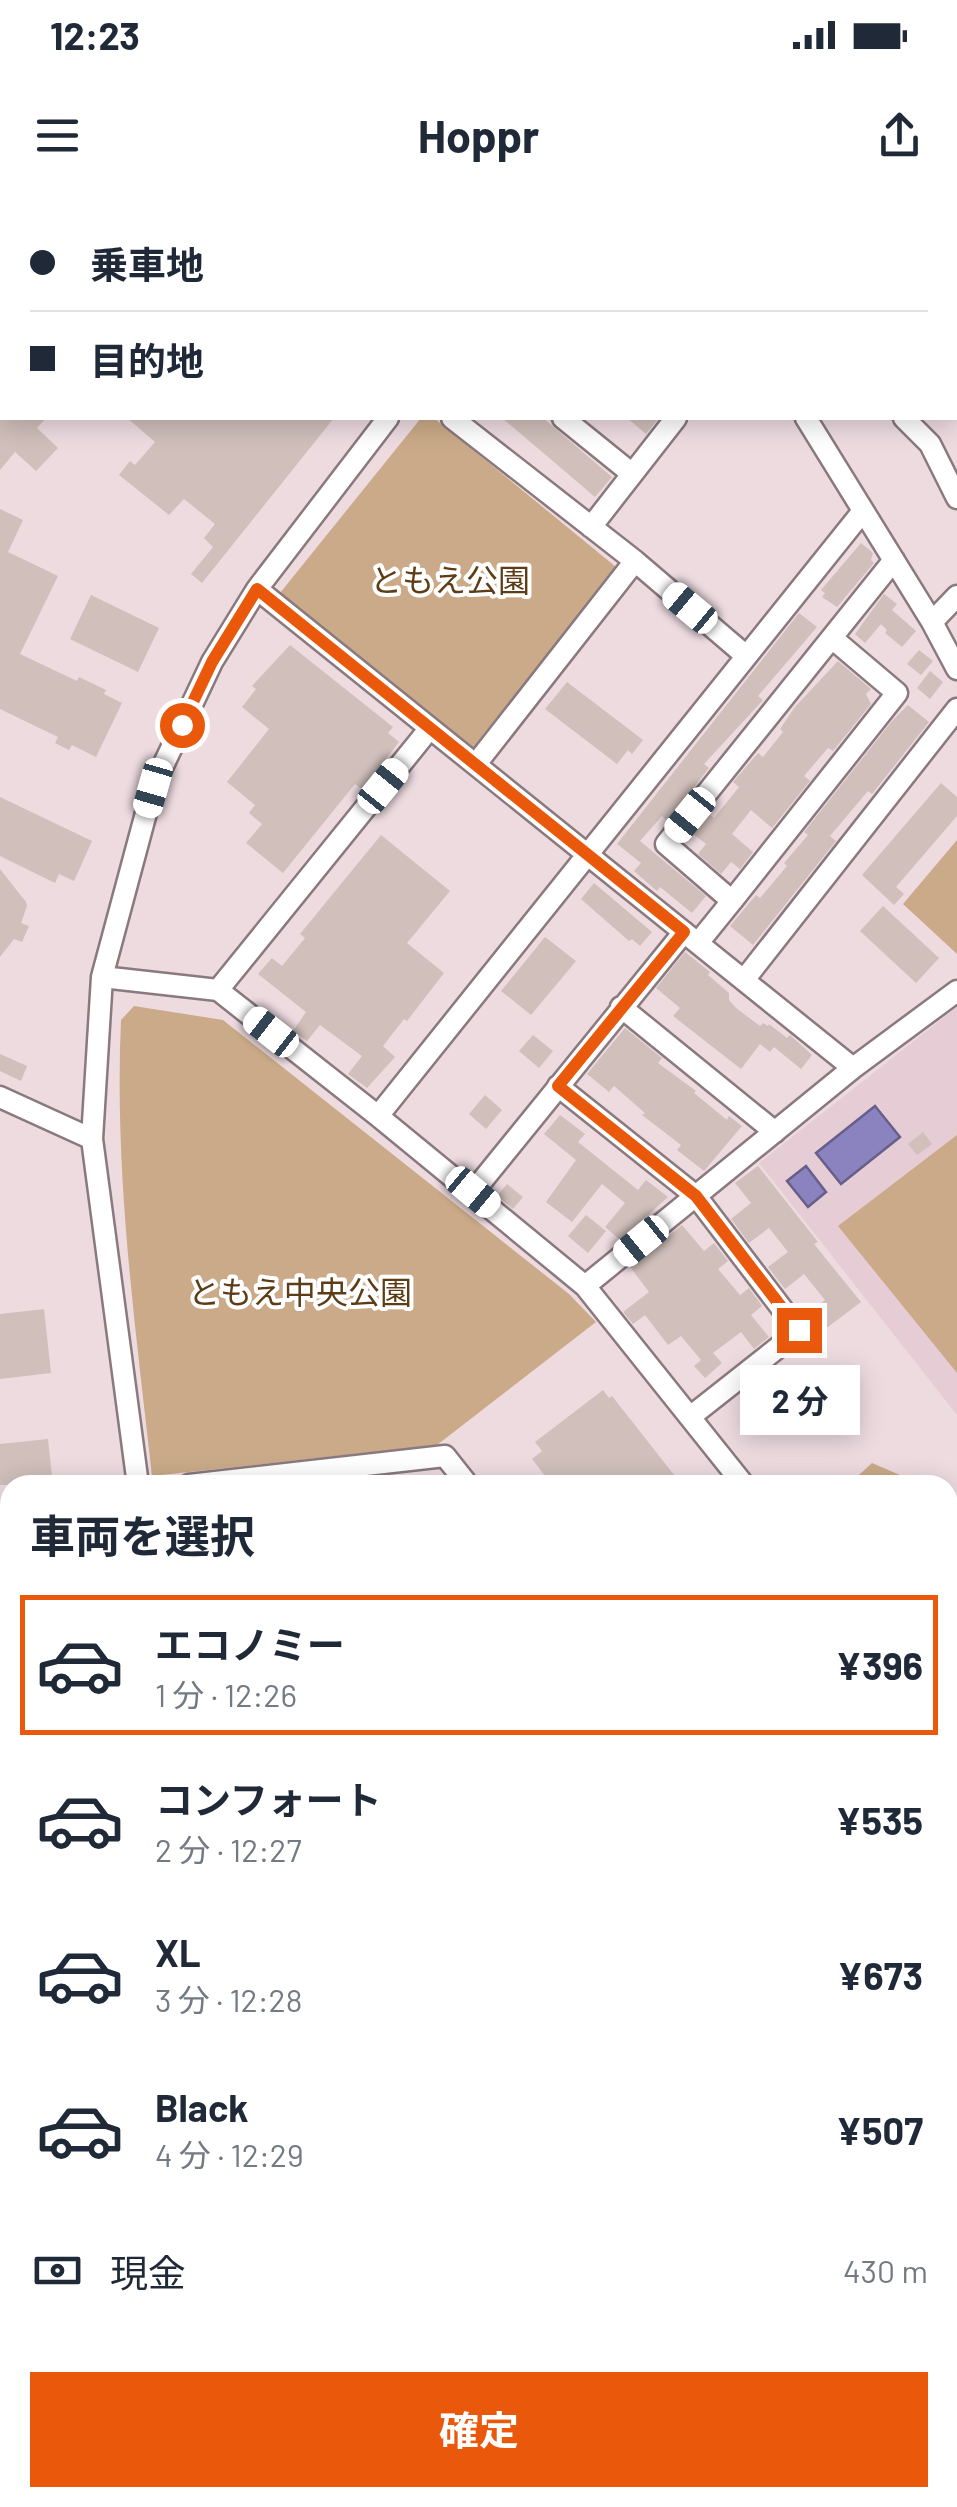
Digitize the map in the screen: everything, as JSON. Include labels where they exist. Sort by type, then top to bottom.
[{"type":"street","points":[[137,1475],[92,1139],[102,977],[153,788],[212,662],[257,589],[386,420]]},
{"type":"street","points":[[455,420],[635,562],[745,656]]},
{"type":"street","points":[[565,420],[631,473]]},
{"type":"street","points":[[590,526],[674,420]]},
{"type":"street","points":[[807,420],[957,669]]},
{"type":"street","points":[[906,420],[930,444],[957,498]]},
{"type":"street","points":[[378,1116],[863,511]]},
{"type":"street","points":[[732,900],[666,844],[894,560]]},
{"type":"street","points":[[476,764],[635,562]]},
{"type":"street","points":[[257,589],[853,1068]]},
{"type":"street","points":[[932,622],[957,596]]},
{"type":"street","points":[[473,1192],[621,1008],[732,900],[897,692],[832,638]]},
{"type":"street","points":[[744,980],[957,709]]},
{"type":"street","points":[[218,990],[430,728]]},
{"type":"street","points":[[102,977],[218,990],[585,1286],[736,1475]]},
{"type":"street","points":[[585,1286],[853,1068],[957,991]]},
{"type":"street","points":[[621,1008],[775,1132]]},
{"type":"street","points":[[558,1086],[696,1196],[799,1330],[690,1418]]},
{"type":"street","points":[[0,1096],[92,1139]]},
{"type":"street","points":[[278,1475],[445,1456],[460,1475]]},
{"type":"shaded area","points":[[957,1007],[957,1415],[759,1163]]},
{"type":"shaded area","points":[[875,1106],[900,1137],[841,1184],[816,1153]]},
{"type":"shaded area","points":[[806,1166],[826,1192],[808,1207],[787,1181]]},
{"type":"green space","name":"ともえ公園","points":[[419,420],[436,420],[616,567],[476,751],[280,593]]},
{"type":"green space","points":[[957,840],[957,954],[903,904]]},
{"type":"green space","name":"ともえ中央公園","points":[[134,1006],[223,1020],[569,1294],[596,1322],[437,1445],[152,1475],[123,1191],[121,1020]]},
{"type":"green space","points":[[957,1135],[957,1373],[838,1226]]},
{"type":"green space","points":[[872,1463],[900,1475],[859,1475]]},
{"type":"building","points":[[0,420],[44,420],[37,428],[58,448],[36,471],[15,452],[0,470]]},
{"type":"building","points":[[129,420],[332,420],[202,583],[191,574],[213,547],[204,538],[215,524],[184,499],[169,515],[119,475],[130,461],[135,465],[155,442]]},
{"type":"building","points":[[504,420],[545,420],[612,477],[595,497]]},
{"type":"building","points":[[629,420],[657,420],[646,434]]},
{"type":"building","points":[[0,509],[23,520],[8,552],[58,576],[20,654],[77,681],[79,677],[122,703],[96,757],[72,745],[69,750],[55,743],[58,737],[0,709]]},
{"type":"building","points":[[861,543],[873,553],[874,563],[837,607],[822,597],[825,593],[821,590]]},
{"type":"building","points":[[884,594],[897,604],[892,610],[916,631],[902,647],[885,633],[887,630],[881,624],[865,643],[855,634]]},
{"type":"building","points":[[91,595],[159,628],[138,672],[70,639]]},
{"type":"building","points":[[799,613],[817,627],[758,696],[763,700],[704,764],[709,768],[667,821],[662,816],[640,841],[706,896],[692,913],[634,871],[641,863],[617,844]]},
{"type":"building","points":[[290,645],[393,727],[388,733],[399,742],[362,789],[355,784],[283,873],[246,843],[262,824],[249,813],[255,805],[227,782],[269,729],[242,707],[256,689],[252,686]]},
{"type":"building","points":[[919,650],[933,661],[921,675],[907,664]]},
{"type":"building","points":[[838,661],[871,689],[866,694],[871,704],[833,751],[828,748],[804,776],[810,781],[772,828],[751,810],[732,834],[753,852],[740,869],[731,862],[721,874],[698,854],[706,844],[692,833],[708,813],[714,818],[739,787],[733,782],[758,753],[763,757],[783,732],[780,729],[795,707]]},
{"type":"building","points":[[930,671],[943,682],[930,699],[917,688]]},
{"type":"building","points":[[567,682],[643,740],[632,754],[628,750],[617,764],[545,709]]},
{"type":"building","points":[[908,705],[929,722],[872,794],[868,791],[830,836],[836,841],[753,945],[730,926],[787,866],[784,863],[808,835],[804,832]]},
{"type":"building","points":[[941,783],[957,797],[957,816],[896,887],[904,894],[894,905],[862,875]]},
{"type":"building","points":[[0,797],[92,841],[74,881],[59,874],[55,883],[0,856]]},
{"type":"building","points":[[381,835],[450,891],[407,943],[444,973],[383,1046],[395,1057],[367,1088],[348,1074],[362,1056],[320,1025],[307,1041],[293,1031],[306,1012],[258,974],[272,958],[282,966],[305,938],[300,934]]},
{"type":"building","points":[[0,869],[26,902],[21,923],[29,926],[22,942],[14,939],[0,957]]},
{"type":"building","points":[[594,883],[652,932],[640,946],[581,899]]},
{"type":"building","points":[[883,906],[939,958],[916,983],[860,931]]},
{"type":"building","points":[[545,937],[576,961],[531,1015],[501,991]]},
{"type":"building","points":[[685,952],[710,972],[708,975],[729,993],[736,1008],[760,1026],[769,1024],[787,1038],[790,1035],[812,1055],[801,1069],[774,1047],[770,1052],[760,1044],[741,1069],[673,1016],[680,1008],[656,988]]},
{"type":"building","points":[[625,1028],[662,1058],[658,1063],[727,1120],[729,1116],[742,1126],[704,1171],[677,1150],[681,1145],[642,1115],[645,1113],[614,1086],[609,1092],[587,1074]]},
{"type":"building","points":[[533,1035],[553,1051],[539,1068],[519,1051]]},
{"type":"building","points":[[0,1054],[27,1066],[21,1081],[0,1071]]},
{"type":"building","points":[[485,1095],[502,1110],[486,1129],[469,1114]]},
{"type":"building","points":[[560,1115],[585,1134],[578,1142],[638,1190],[646,1180],[668,1197],[620,1240],[605,1227],[625,1203],[602,1184],[572,1222],[546,1202],[576,1160],[544,1134]]},
{"type":"building","points":[[923,1132],[932,1144],[917,1155],[908,1144]]},
{"type":"building","points":[[758,1166],[861,1302],[820,1333],[806,1315],[825,1300],[804,1274],[785,1289],[768,1267],[788,1252],[769,1228],[749,1243],[731,1219],[751,1203],[735,1183]]},
{"type":"building","points":[[507,1184],[523,1197],[513,1209],[497,1196]]},
{"type":"building","points":[[586,1215],[606,1231],[588,1253],[568,1236]]},
{"type":"building","points":[[682,1225],[704,1251],[714,1243],[728,1261],[718,1269],[740,1295],[749,1288],[762,1306],[751,1315],[769,1337],[754,1349],[741,1332],[713,1353],[722,1363],[705,1378],[694,1366],[701,1360],[681,1336],[668,1345],[645,1315],[633,1324],[623,1312],[649,1292],[630,1267]]},
{"type":"building","points":[[44,1309],[51,1373],[0,1379],[0,1314]]},
{"type":"building","points":[[603,1390],[609,1398],[612,1396],[674,1475],[544,1475],[532,1459],[542,1451],[535,1442]]},
{"type":"building","points":[[48,1439],[52,1475],[0,1475],[0,1444]]},
{"type":"route","points":[[182,725],[212,662],[257,589],[684,932],[558,1086],[696,1196],[799,1330]]}]
